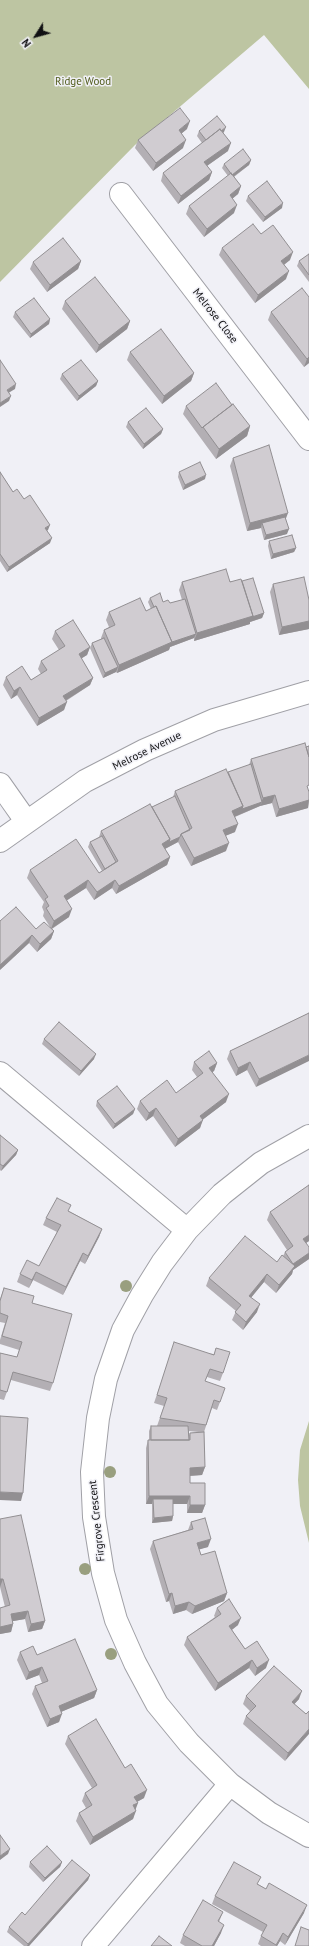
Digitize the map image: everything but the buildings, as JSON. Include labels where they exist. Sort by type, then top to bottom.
[{"type":"street","name":"Melrose Close","points":[[121,194],[309,439]]},
{"type":"street","name":"Melrose Avenue","points":[[0,840],[85,781],[145,750],[214,720],[309,692]]},
{"type":"street","points":[[0,784],[26,821]]},
{"type":"street","points":[[0,1073],[187,1230]]},
{"type":"street","name":"Firgrove Crescent","points":[[309,1136],[261,1163],[222,1194],[187,1230],[162,1263],[123,1330],[106,1379],[98,1418],[92,1472],[94,1517],[103,1574],[116,1620],[135,1663],[158,1704],[189,1743],[230,1784],[269,1813],[309,1836]]},
{"type":"street","points":[[93,1946],[230,1784]]},
{"type":"green space","name":"Ridge Wood","points":[[0,0],[309,0],[309,89],[264,35],[135,145],[0,282]]},
{"type":"green space","points":[[309,1421],[309,1543],[300,1506],[298,1480],[300,1450]]}]
